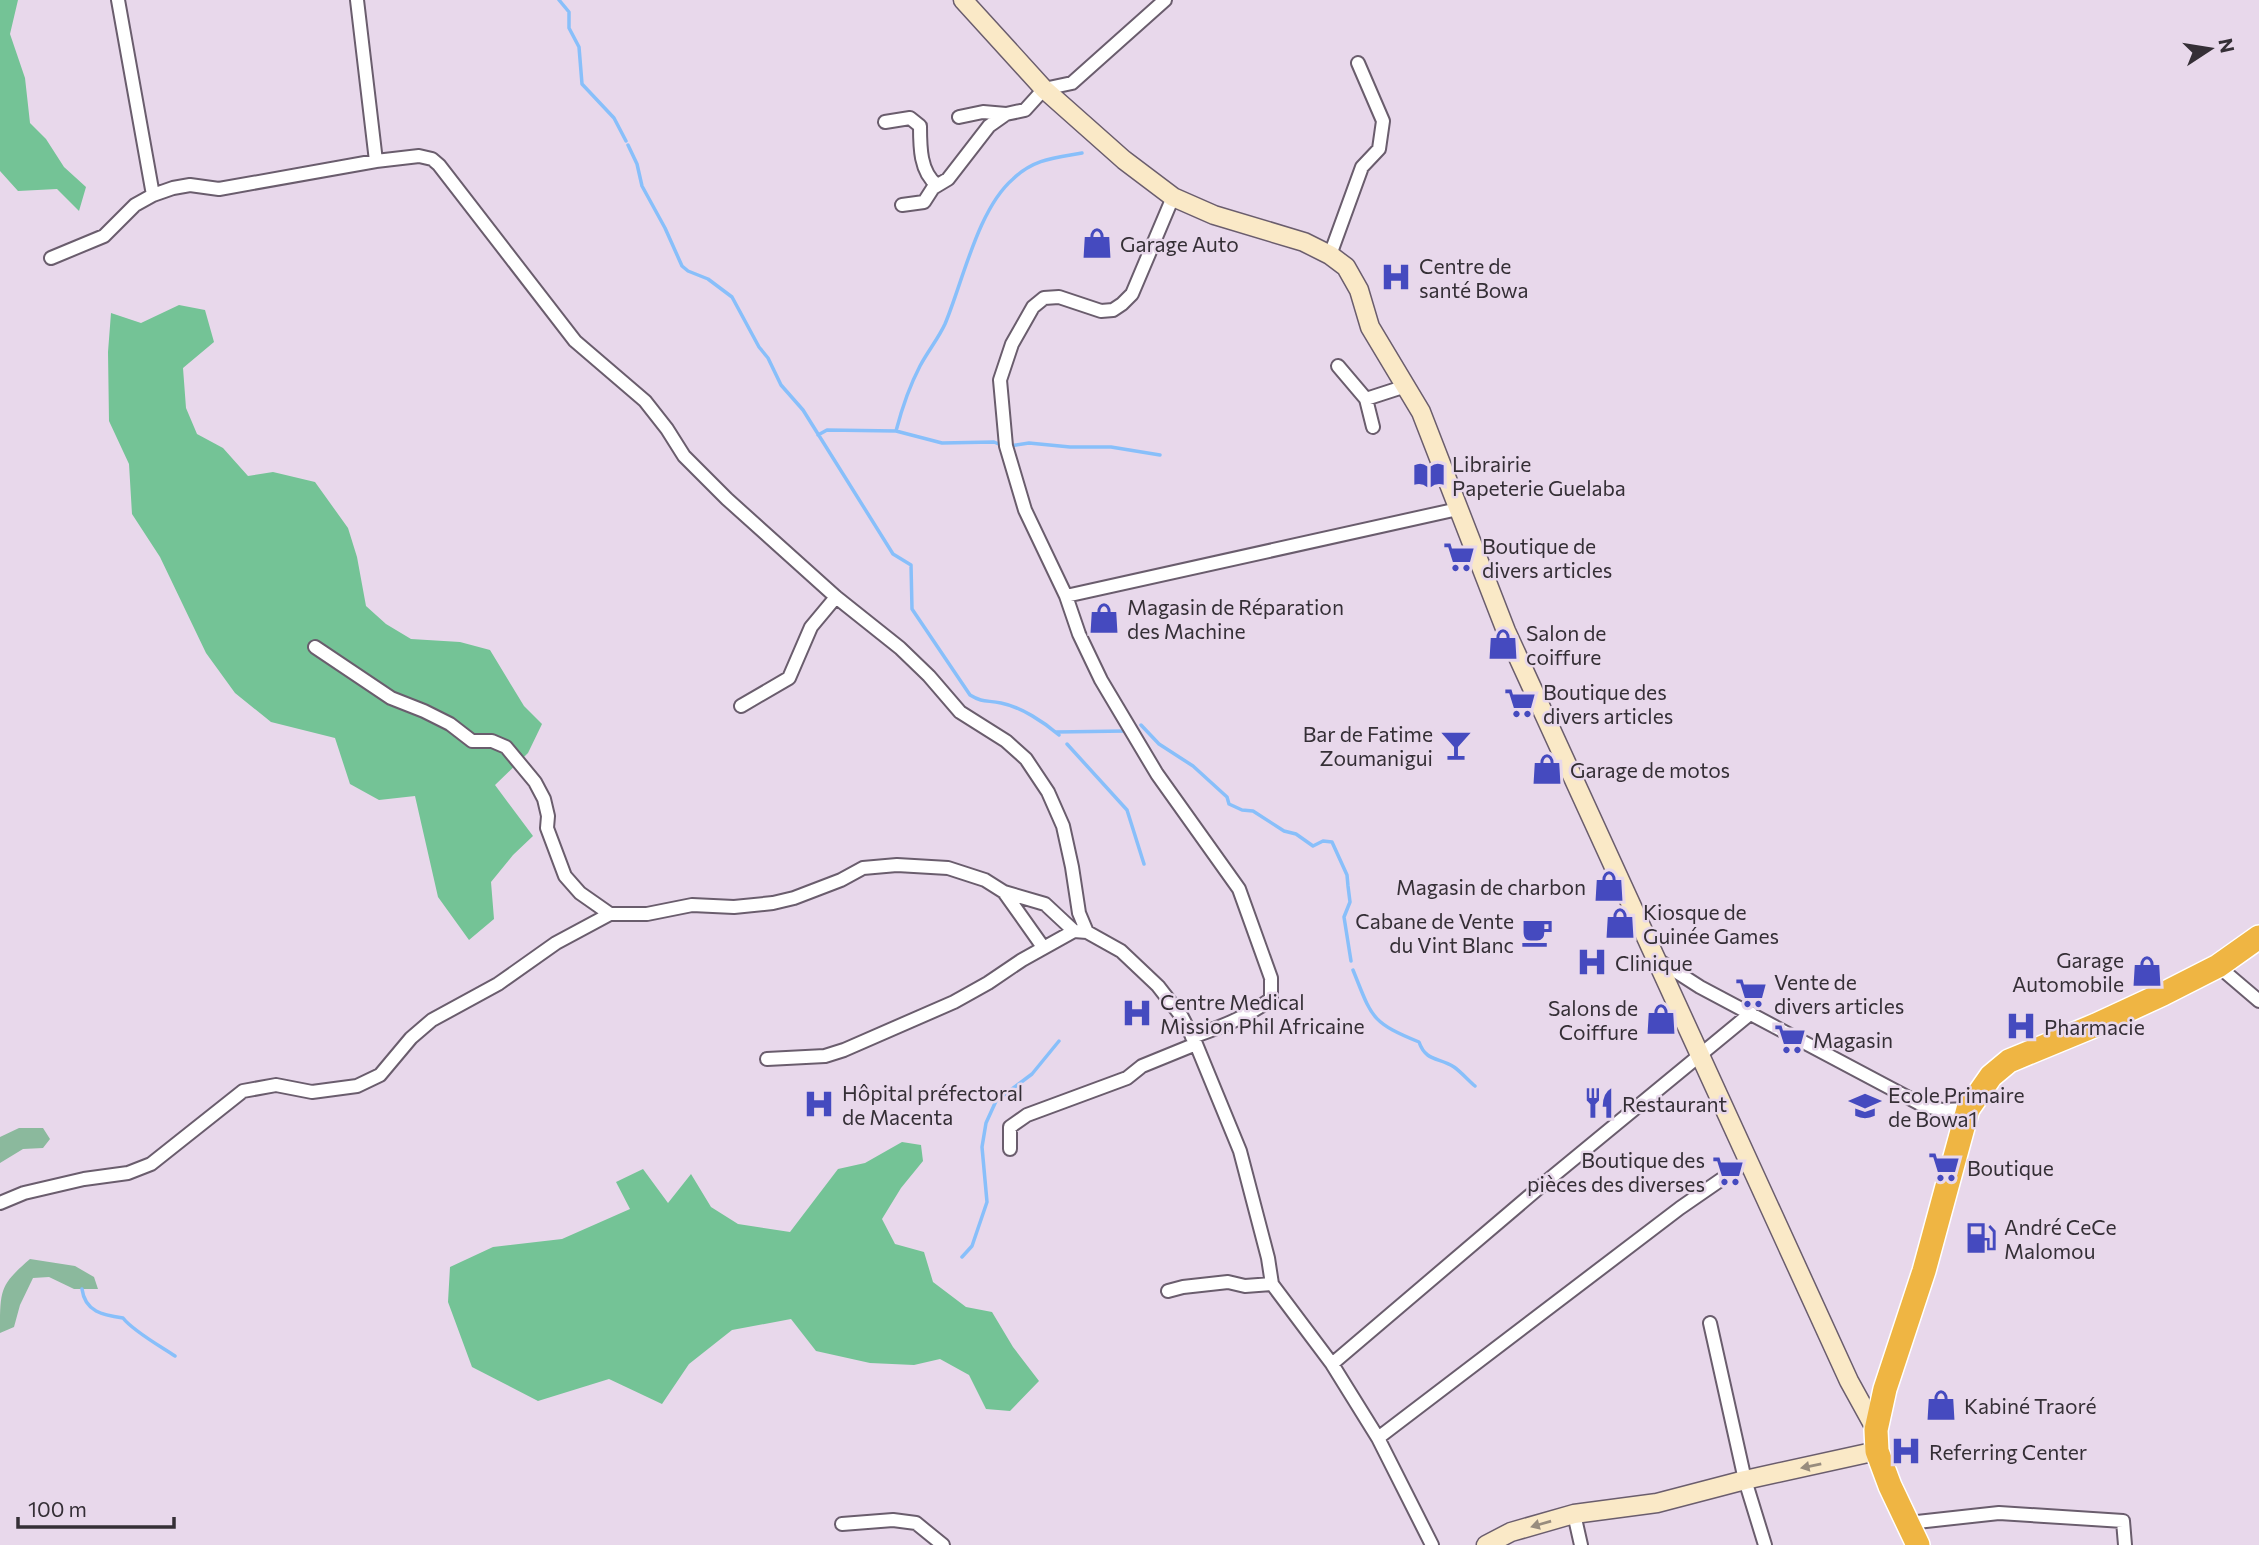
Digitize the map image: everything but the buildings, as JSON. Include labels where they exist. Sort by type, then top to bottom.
[{"type":"highway","points":[[1918,1545],[1889,1486],[1877,1440],[1885,1390],[1924,1271],[1968,1109],[1991,1076],[2009,1061],[2096,1025],[2218,966],[2259,937]]},
{"type":"main road","points":[[963,0],[1044,89],[1124,160],[1173,197],[1214,215],[1304,242],[1330,255],[1346,267],[1359,290],[1370,327],[1422,412],[1506,631],[1877,1440],[1745,1480],[1657,1503],[1574,1514],[1511,1532],[1486,1545]]},
{"type":"street","points":[[118,0],[153,195]]},
{"type":"street","points":[[357,0],[376,162]]},
{"type":"street","points":[[959,117],[984,111],[1006,114],[1025,110],[1044,89],[1072,83],[1165,0]]},
{"type":"street","points":[[1330,255],[1362,167],[1379,149],[1383,121],[1358,63]]},
{"type":"street","points":[[902,205],[924,202],[933,188],[948,178],[989,126],[1006,114]]},
{"type":"street","points":[[885,122],[910,118],[920,126],[922,158],[928,178],[937,185]]},
{"type":"street","points":[[51,258],[104,236],[135,205],[153,195],[190,185],[219,189],[418,156],[432,159],[575,341],[645,401],[684,456],[727,499],[836,597],[900,648],[960,712],[1006,741],[1026,759],[1048,792],[1063,826],[1072,867],[1080,932]]},
{"type":"street","points":[[1010,1149],[1010,1127],[1027,1115],[1127,1078],[1142,1066],[1229,1025],[1271,999],[1271,978],[1240,889],[1157,774],[1088,653],[1066,596],[1025,510],[1006,446],[1000,380],[1012,344],[1033,307],[1044,298],[1059,297],[1101,311],[1112,310],[1132,293],[1173,197]]},
{"type":"street","points":[[1338,366],[1366,399],[1373,426]]},
{"type":"street","points":[[1366,399],[1406,386]]},
{"type":"street","points":[[1066,596],[1458,509]]},
{"type":"street","points":[[741,706],[789,678],[811,626],[836,597]]},
{"type":"street","points":[[315,647],[391,698],[450,724],[472,741],[492,741],[506,747],[535,782],[544,799],[548,816],[547,828],[565,876],[580,893],[610,914]]},
{"type":"street","points":[[0,1203],[34,1191],[84,1179],[128,1173],[151,1164],[243,1091],[276,1086],[312,1092],[357,1086],[380,1075],[411,1038],[432,1020],[498,984],[556,943],[610,914],[648,914],[692,905],[734,907],[773,902],[794,898],[841,880],[863,868],[897,865],[948,868],[985,880],[1004,892],[1045,904],[1080,932],[1121,951],[1158,986],[1182,1017],[1240,1151],[1268,1258],[1272,1284],[1332,1364],[1378,1438],[1432,1545]]},
{"type":"street","points":[[1004,892],[1044,947]]},
{"type":"street","points":[[767,1059],[825,1056],[844,1050],[954,1002],[988,984],[1044,947],[1080,932]]},
{"type":"street","points":[[1658,960],[1700,987],[1924,1107],[1943,1110],[1968,1109]]},
{"type":"street","points":[[2218,966],[2259,1001]]},
{"type":"street","points":[[1332,1364],[1547,1181],[1751,1013]]},
{"type":"street","points":[[1378,1438],[1680,1208],[1748,1161]]},
{"type":"street","points":[[1168,1291],[1228,1282],[1245,1286],[1272,1284]]},
{"type":"street","points":[[1710,1323],[1745,1480],[1765,1545]]},
{"type":"street","points":[[1908,1523],[1999,1513],[2123,1521],[2125,1545]]},
{"type":"street","points":[[1574,1514],[1581,1545]]},
{"type":"street","points":[[842,1524],[893,1520],[916,1523],[943,1545]]},
{"type":"green space","points":[[0,0],[18,0],[10,34],[25,78],[30,123],[46,139],[64,167],[86,187],[79,211],[57,189],[18,191],[0,171]]},
{"type":"green space","points":[[179,305],[205,310],[214,342],[183,368],[186,408],[197,434],[223,448],[248,476],[273,472],[315,482],[348,528],[357,557],[366,606],[386,624],[411,639],[460,642],[490,650],[524,706],[542,724],[528,753],[495,785],[533,836],[491,882],[494,919],[469,940],[438,897],[415,796],[379,800],[350,784],[335,738],[271,722],[235,693],[206,653],[160,557],[132,514],[129,464],[109,421],[108,352],[111,313],[141,323]]},
{"type":"green space","points":[[19,1128],[43,1128],[50,1139],[43,1148],[23,1149],[0,1163],[0,1137]]},
{"type":"green space","points":[[902,1142],[921,1145],[923,1161],[901,1188],[882,1219],[895,1244],[924,1252],[933,1282],[966,1307],[992,1312],[1013,1347],[1039,1381],[1010,1411],[986,1409],[969,1375],[940,1359],[914,1365],[870,1363],[816,1351],[791,1319],[732,1330],[689,1364],[662,1404],[609,1379],[538,1401],[472,1367],[448,1302],[450,1267],[493,1247],[562,1239],[630,1209],[616,1182],[643,1169],[668,1203],[691,1174],[711,1207],[738,1224],[790,1232],[838,1169],[865,1163]]},
{"type":"green space","points":[[30,1259],[75,1266],[94,1277],[98,1289],[74,1289],[49,1277],[33,1278],[20,1305],[14,1327],[0,1333],[0,1307],[4,1289],[13,1275]]},
{"type":"waterway","points":[[559,0],[569,12],[569,28],[579,47],[582,84],[614,118],[626,141]]},
{"type":"waterway","points":[[628,145],[637,164],[642,186],[682,266],[708,279],[732,297],[781,385],[803,410],[893,554],[911,565],[912,609],[970,695],[1024,711],[1059,735]]},
{"type":"waterway","points":[[896,431],[912,382],[945,324],[990,208],[1013,179],[1029,167],[1053,158],[1082,153]]},
{"type":"waterway","points":[[818,435],[827,430],[896,431],[942,443],[994,442],[1001,445]]},
{"type":"waterway","points":[[1009,446],[1029,443],[1111,447],[1160,455]]},
{"type":"waterway","points":[[1141,725],[1159,744],[1193,766],[1227,797],[1229,804],[1242,810],[1253,811],[1313,846],[1323,841],[1332,842],[1347,875],[1350,902],[1344,917],[1351,961]]},
{"type":"waterway","points":[[1056,732],[1126,731]]},
{"type":"waterway","points":[[1067,744],[1127,810],[1144,864]]},
{"type":"waterway","points":[[1353,970],[1369,1008],[1382,1023],[1419,1042],[1425,1053],[1454,1067],[1475,1086]]},
{"type":"waterway","points":[[962,1257],[972,1246],[987,1202],[982,1147],[986,1123],[996,1101],[1032,1074],[1059,1041]]},
{"type":"waterway","points":[[82,1289],[87,1303],[96,1311],[123,1318],[175,1356]]},
{"type":"place","name":"Garage Auto","points":[[1097,243]]},
{"type":"place","name":"Centre de santé Bowa","points":[[1396,277]]},
{"type":"place","name":"Librairie Papeterie Guelaba","points":[[1429,475]]},
{"type":"place","name":"Boutique de divers articles","points":[[1459,557]]},
{"type":"place","name":"Magasin de Réparation des Machine","points":[[1104,618]]},
{"type":"place","name":"Salon de coiffure","points":[[1503,644]]},
{"type":"place","name":"Boutique des divers articles","points":[[1520,703]]},
{"type":"place","name":"Bar de Fatime Zoumanigui","points":[[1456,745]]},
{"type":"place","name":"Garage de motos","points":[[1547,769]]},
{"type":"place","name":"Magasin de charbon","points":[[1609,886]]},
{"type":"place","name":"Kiosque de Guinée Games","points":[[1620,923]]},
{"type":"place","name":"Cabane de Vente du Vint Blanc","points":[[1537,932]]},
{"type":"place","name":"Clinique","points":[[1592,962]]},
{"type":"place","name":"Garage Automobile","points":[[2147,971]]},
{"type":"place","name":"Vente de divers articles","points":[[1751,993]]},
{"type":"place","name":"Centre Medical Mission Phil Africaine","points":[[1137,1013]]},
{"type":"place","name":"Salons de Coiffure","points":[[1661,1019]]},
{"type":"place","name":"Pharmacie","points":[[2021,1026]]},
{"type":"place","name":"Magasin","points":[[1790,1039]]},
{"type":"place","name":"Restaurant","points":[[1599,1103]]},
{"type":"place","name":"Hôpital préfectoral de Macenta","points":[[819,1104]]},
{"type":"place","name":"Ecole Primaire de Bowa1","points":[[1865,1106]]},
{"type":"place","name":"Boutique","points":[[1944,1167]]},
{"type":"place","name":"Boutique des pièces des diverses","points":[[1728,1171]]},
{"type":"place","name":"André CeCe Malomou","points":[[1981,1238]]},
{"type":"place","name":"Kabiné Traoré","points":[[1941,1405]]},
{"type":"place","name":"Referring Center","points":[[1906,1451]]}]
